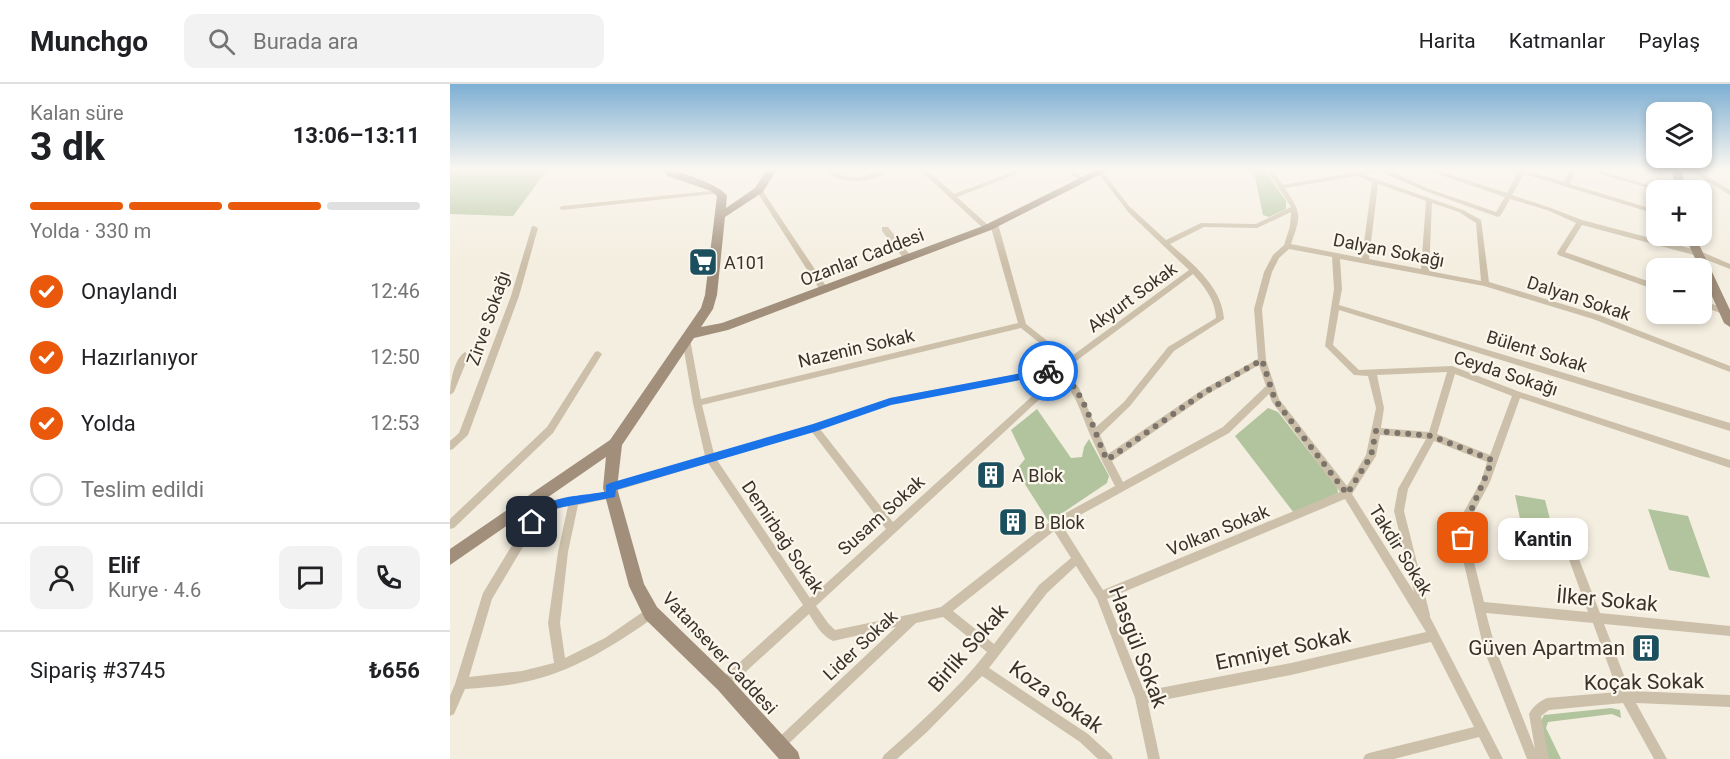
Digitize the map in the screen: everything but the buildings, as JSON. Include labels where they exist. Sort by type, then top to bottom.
[{"type":"main road","name":"Vatansever Caddesi","points":[[722,200],[711,295],[707,309],[615,444],[611,491],[637,586],[651,612],[724,684],[791,759]]},
{"type":"main road","points":[[722,215],[743,200]]},
{"type":"main road","name":"Ozanlar Caddesi","points":[[688,337],[724,327],[990,226],[1042,200]]},
{"type":"main road","points":[[1694,246],[1730,323]]},
{"type":"main road","points":[[450,558],[615,444]]},
{"type":"street","points":[[562,208],[636,200]]},
{"type":"street","points":[[766,200],[823,288]]},
{"type":"street","points":[[957,200],[990,226],[1022,325],[1068,362]]},
{"type":"street","points":[[1095,434],[1127,404],[1171,349],[1220,319],[1219,306],[1194,270],[1132,214],[1123,200]]},
{"type":"street","points":[[1166,243],[1203,225],[1257,226],[1295,208],[1290,200]]},
{"type":"street","points":[[1365,260],[1373,200]]},
{"type":"street","points":[[1426,200],[1461,211],[1479,222],[1485,284]]},
{"type":"street","points":[[1457,200],[1498,215],[1506,200]]},
{"type":"street","points":[[1521,200],[1581,222],[1697,253],[1730,267]]},
{"type":"street","points":[[1618,200],[1646,209]]},
{"type":"street","points":[[1425,272],[1430,202]]},
{"type":"street","name":"Takdir Sokak","points":[[1295,208],[1294,226],[1287,246],[1276,257],[1268,272],[1258,309],[1262,360],[1270,387],[1275,400],[1347,494],[1427,623],[1497,759]]},
{"type":"street","points":[[1581,222],[1561,253],[1646,283]]},
{"type":"street","name":"Zirve Sokağı","points":[[450,446],[463,435],[515,296],[534,228]]},
{"type":"street","points":[[885,229],[907,257]]},
{"type":"street","name":"Dalyan Sokağı","points":[[1287,246],[1485,284]]},
{"type":"street","name":"Ceyda Sokağı","points":[[1336,255],[1338,289],[1329,346],[1357,374],[1452,369],[1517,394],[1730,464]]},
{"type":"street","name":"Akyurt Sokak","points":[[1058,370],[1194,270]]},
{"type":"street","name":"Dalyan Sokak","points":[[1485,284],[1596,317],[1730,369]]},
{"type":"street","name":"Bülent Sokak","points":[[1335,306],[1730,428]]},
{"type":"street","points":[[1712,307],[1723,311]]},
{"type":"street","name":"Nazenin Sokak","points":[[696,403],[1022,325]]},
{"type":"street","name":"Demirbağ Sokak","points":[[688,337],[696,403],[710,458],[833,636],[913,619]]},
{"type":"street","points":[[450,525],[550,430],[598,354]]},
{"type":"street","points":[[450,392],[465,355]]},
{"type":"street","points":[[1107,460],[1205,392],[1262,360]]},
{"type":"street","points":[[1427,623],[1399,511],[1403,489],[1432,436],[1452,369]]},
{"type":"street","points":[[450,710],[461,684],[487,597],[500,572],[542,511],[551,505],[574,500],[591,500],[611,491],[710,458],[814,428],[890,402],[1058,370],[1069,379],[1081,395],[1095,434],[1121,488]]},
{"type":"street","name":"Susam Sokak","points":[[724,684],[1052,383],[1058,370]]},
{"type":"street","points":[[1347,494],[1371,456],[1380,408],[1372,373]]},
{"type":"street","name":"Lider Sokak","points":[[778,745],[913,619],[944,611],[1055,524],[1226,430],[1270,387]]},
{"type":"street","points":[[1517,394],[1485,482],[1467,515],[1463,538],[1490,650],[1533,759]]},
{"type":"street","points":[[814,428],[893,530]]},
{"type":"street","points":[[1376,431],[1432,436],[1492,460]]},
{"type":"street","name":"Volkan Sokak","points":[[1101,596],[1347,494]]},
{"type":"street","points":[[560,666],[555,614],[563,552],[574,500]]},
{"type":"street","name":"Hasgül Sokak","points":[[1055,524],[1101,596],[1141,699],[1154,759]]},
{"type":"street","points":[[1572,554],[1626,697],[1661,759]]},
{"type":"street","name":"Birlik Sokak","points":[[888,759],[923,728],[981,669],[993,650],[1043,589],[1076,560]]},
{"type":"street","name":"İlker Sokak","points":[[1481,608],[1730,630]]},
{"type":"street","points":[[944,611],[993,650]]},
{"type":"street","points":[[461,684],[531,675],[560,666],[608,642],[651,612]]},
{"type":"street","name":"Emniyet Sokak","points":[[1141,699],[1291,669],[1432,636]]},
{"type":"street","name":"Koza Sokak","points":[[981,669],[1084,738],[1107,759]]},
{"type":"street","name":"Koçak Sokak","points":[[1543,759],[1535,714],[1547,704],[1626,697],[1730,701]]},
{"type":"street","points":[[1368,759],[1481,731]]},
{"type":"green space","points":[[450,200],[525,200],[513,216],[450,214]]},
{"type":"green space","points":[[1260,200],[1286,201],[1286,209],[1269,217],[1263,215]]},
{"type":"green space","points":[[1268,408],[1278,412],[1337,487],[1338,493],[1294,513],[1235,436]]},
{"type":"green space","points":[[1037,409],[1071,458],[1082,457],[1089,439],[1109,476],[1107,483],[1049,522],[1016,470],[1025,459],[1011,430]]},
{"type":"green space","points":[[1515,495],[1545,500],[1555,538],[1523,533]]},
{"type":"green space","points":[[1648,509],[1688,516],[1710,578],[1669,570]]},
{"type":"green space","points":[[1611,708],[1620,710],[1621,718],[1612,714],[1548,722],[1546,728],[1561,759],[1548,759],[1541,721],[1544,715]]},
{"type":"way so far","points":[[1048,371],[1058,370],[1069,379],[1081,395],[1107,460],[1205,392],[1262,360],[1275,400],[1347,494],[1371,456],[1376,431],[1432,436],[1492,460],[1485,482],[1467,515],[1463,538]]},
{"type":"place","name":"A101","points":[[703,262]]},
{"type":"place","name":"A Blok","points":[[991,475]]},
{"type":"place","name":"B Blok","points":[[1013,522]]},
{"type":"place","name":"Kantin","points":[[1463,538]]},
{"type":"place","name":"Güven Apartman","points":[[1646,648]]},
{"type":"route","points":[[532,522],[551,505],[603,497],[612,494],[610,488],[814,428],[890,402],[1048,371]]}]
